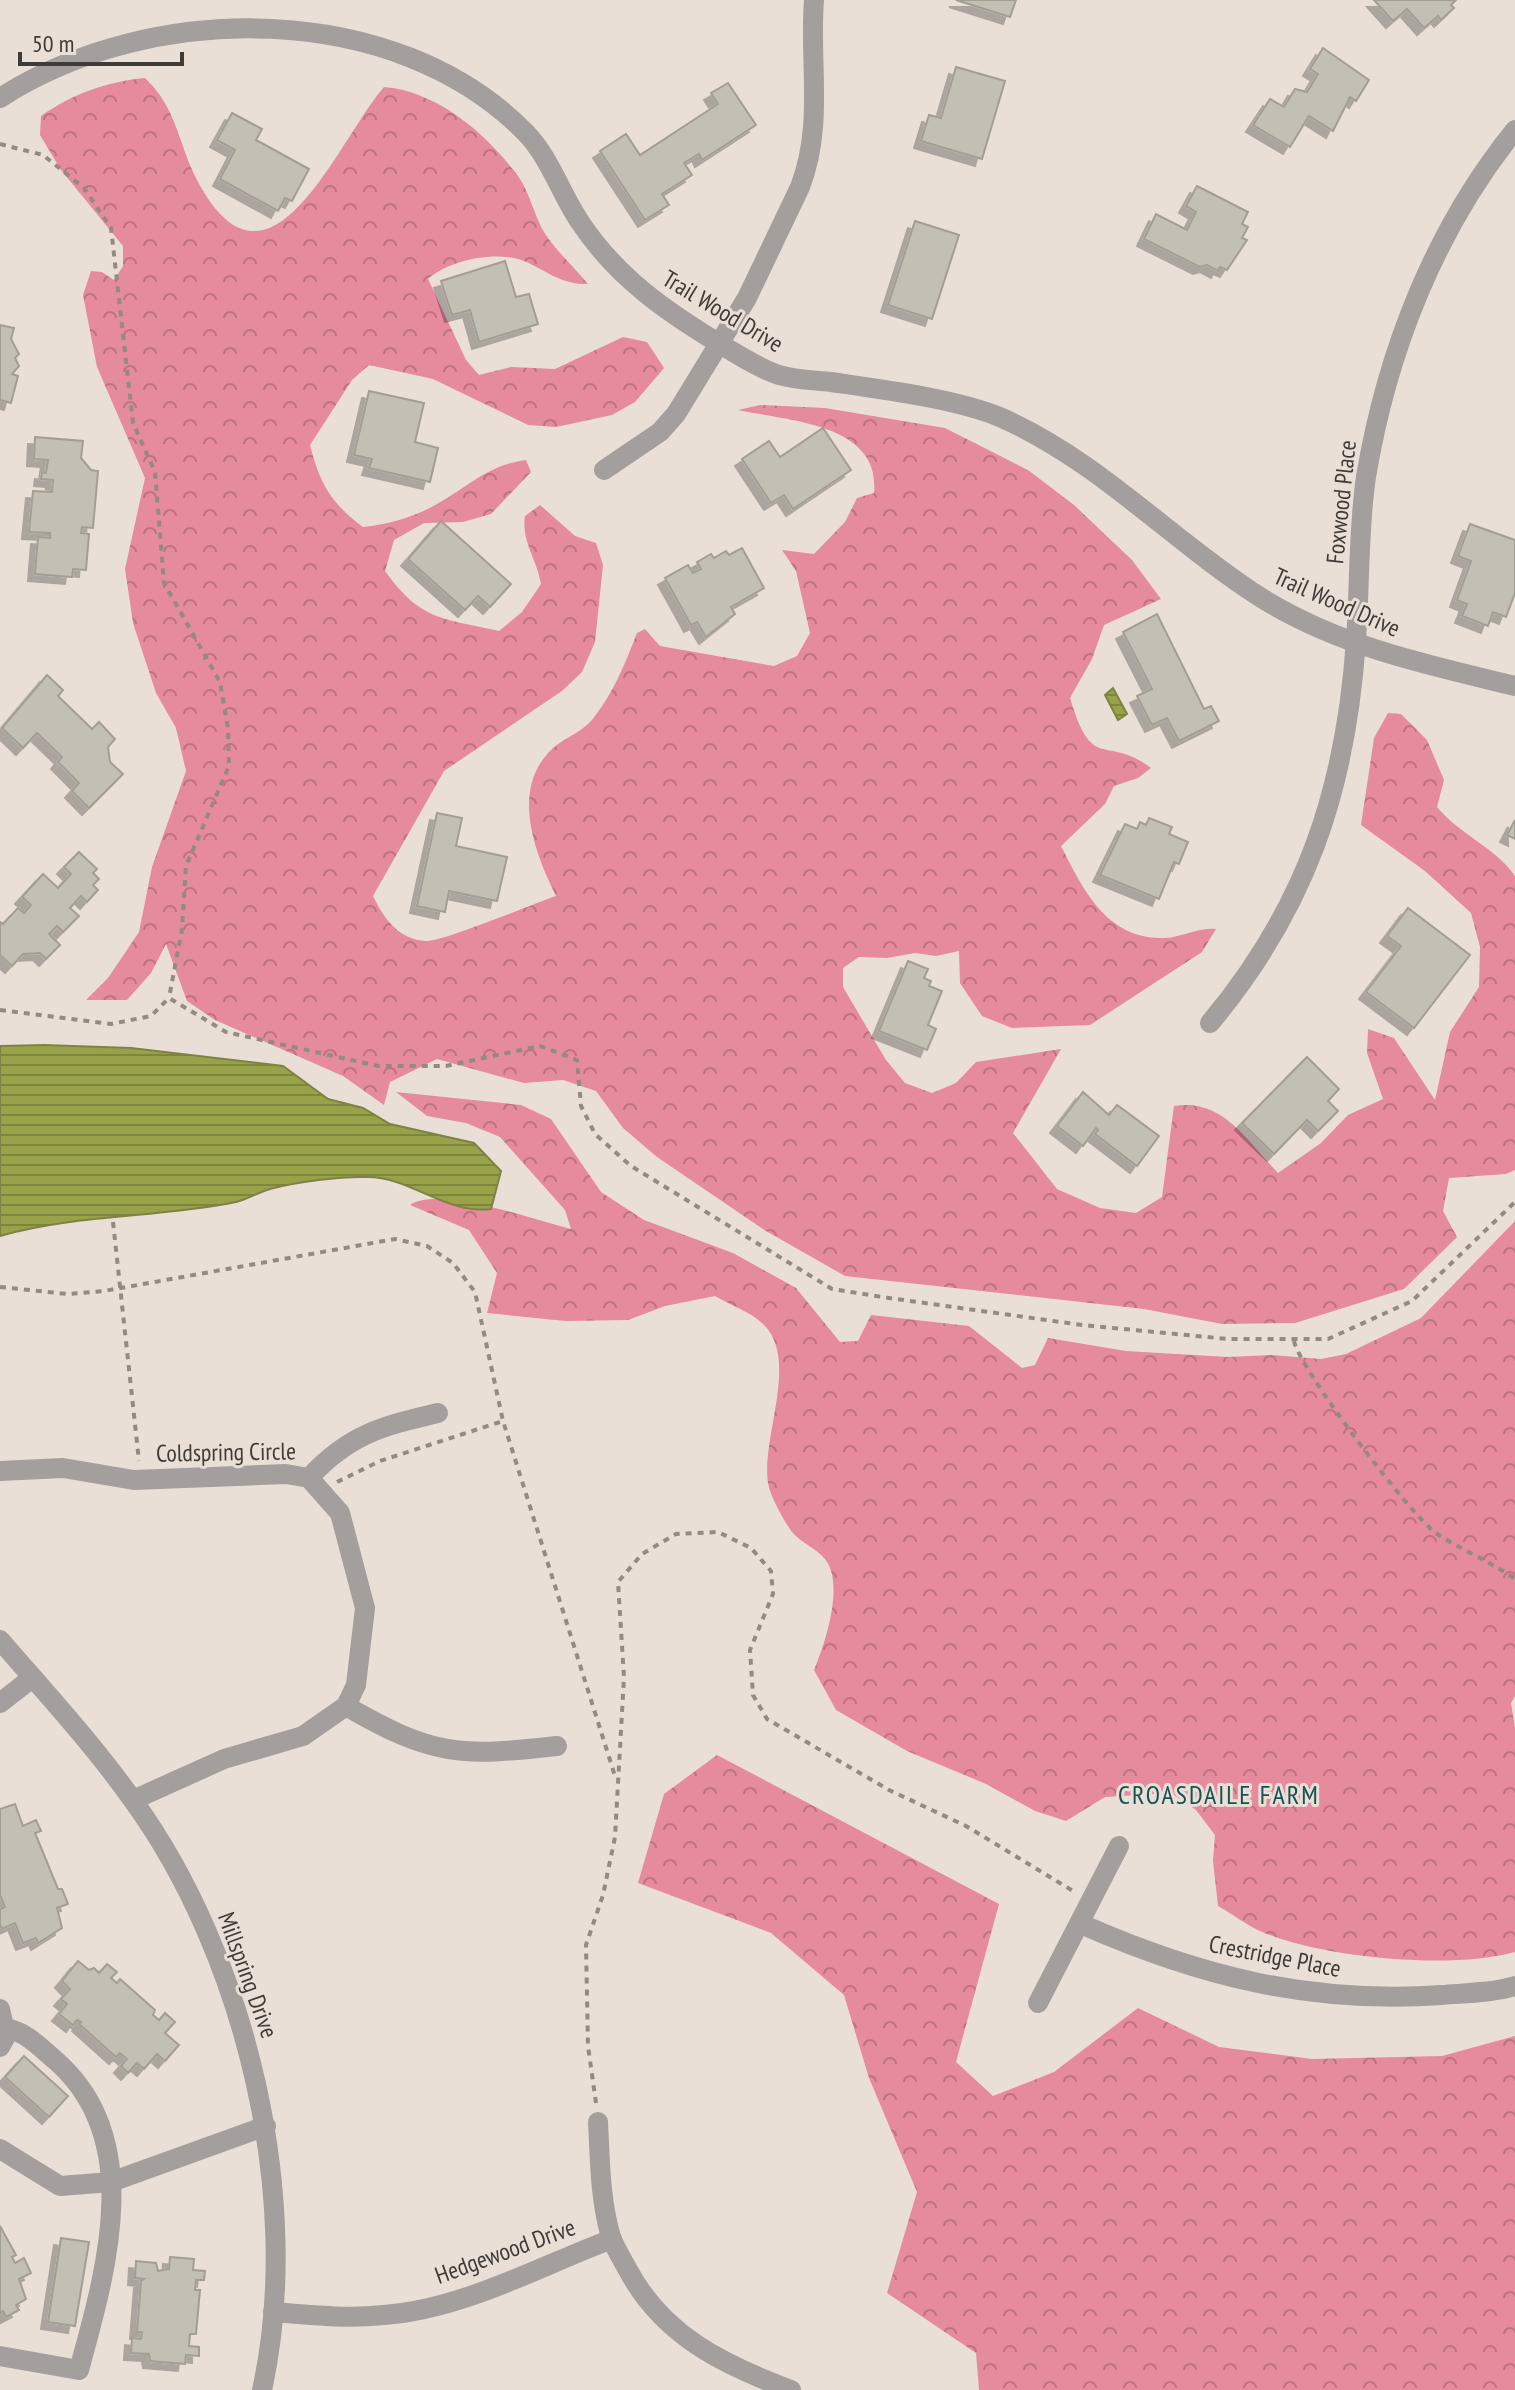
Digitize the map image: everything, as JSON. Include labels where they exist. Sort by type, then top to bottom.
[{"type":"street","points":[[604,470],[660,432],[721,345],[747,298],[807,167],[815,115],[814,0]]},
{"type":"street","name":"Trail Wood Drive","points":[[0,98],[72,60],[126,43],[200,29],[260,27],[350,36],[403,50],[450,72],[507,114],[530,137],[580,222],[618,271],[638,290],[721,345],[773,373],[794,379],[920,397],[998,416],[1087,465],[1160,525],[1264,599],[1356,643],[1395,657],[1515,686]]},
{"type":"street","name":"Foxwood Place","points":[[1210,1023],[1264,954],[1292,906],[1313,857],[1326,815],[1346,719],[1356,643],[1366,477],[1397,349],[1419,287],[1443,241],[1483,172],[1515,130]]},
{"type":"street","points":[[133,1800],[224,1759],[303,1736],[346,1706],[356,1685],[365,1608],[353,1550],[340,1513],[316,1485],[326,1459],[354,1438],[384,1426],[438,1413]]},
{"type":"street","name":"Coldspring Circle","points":[[0,1471],[63,1468],[141,1479],[286,1474],[316,1485]]},
{"type":"street","name":"Millspring Drive","points":[[0,1640],[133,1800],[196,1907],[241,2022],[266,2126],[273,2244],[273,2312],[262,2390]]},
{"type":"street","points":[[0,1703],[32,1678]]},
{"type":"street","points":[[346,1706],[412,1742],[455,1753],[557,1746]]},
{"type":"street","points":[[1038,2003],[1119,1846]]},
{"type":"street","name":"Crestridge Place","points":[[1081,1924],[1156,1957],[1325,1996],[1404,1997],[1515,1986]]},
{"type":"street","points":[[0,2356],[79,2370],[105,2277],[114,2193],[96,2111],[63,2067],[31,2039],[1,2028]]},
{"type":"street","points":[[598,2122],[601,2185],[612,2239],[642,2295],[678,2334],[734,2369],[791,2390]]},
{"type":"street","points":[[0,2149],[60,2186],[111,2182],[266,2126]]},
{"type":"street","name":"Hedgewood Drive","points":[[273,2312],[340,2317],[401,2312],[457,2300],[612,2239]]},
{"type":"path","points":[[0,144],[43,155],[84,188],[111,228],[133,423],[155,472],[164,583],[220,682],[228,728],[229,766],[186,866],[182,929],[169,998],[151,1016],[111,1024],[0,1010]]},
{"type":"path","points":[[169,998],[226,1032],[378,1066],[446,1066],[540,1046],[577,1060],[581,1106],[595,1134],[631,1166],[832,1289],[1082,1325],[1228,1339],[1328,1339],[1412,1301],[1515,1202]]},
{"type":"path","points":[[113,1222],[141,1479]]},
{"type":"path","points":[[1294,1341],[1297,1357],[1331,1405],[1433,1531],[1494,1563],[1515,1579]]},
{"type":"path","points":[[316,1485],[503,1421]]},
{"type":"path","points":[[598,2122],[588,2046],[586,1945],[603,1895],[615,1837],[624,1677],[618,1582],[642,1554],[676,1534],[718,1532],[751,1548],[771,1571],[773,1594],[750,1650],[753,1695],[767,1719],[785,1733],[836,1757],[889,1790],[966,1826],[1092,1902]]},
{"type":"green space","points":[[145,78],[156,89],[171,114],[197,180],[224,218],[250,231],[275,225],[300,205],[384,87],[404,90],[442,106],[476,130],[506,160],[522,183],[544,232],[588,284],[562,280],[524,261],[500,256],[460,262],[437,272],[428,279],[466,360],[479,375],[511,367],[555,369],[623,337],[647,342],[664,368],[635,402],[612,415],[556,427],[528,425],[433,379],[369,365],[352,380],[310,445],[328,492],[363,527],[414,515],[491,470],[526,460],[531,472],[491,514],[463,522],[424,523],[394,540],[385,571],[410,600],[434,615],[499,631],[522,612],[541,584],[524,525],[525,516],[540,505],[575,536],[596,543],[603,565],[595,642],[582,672],[562,691],[444,771],[373,896],[394,927],[408,937],[427,941],[469,929],[556,896],[535,844],[529,805],[531,787],[537,769],[548,753],[587,725],[606,700],[637,633],[645,629],[660,646],[774,666],[797,656],[810,633],[796,571],[782,550],[814,554],[845,522],[857,498],[874,493],[872,470],[863,452],[827,429],[738,410],[760,405],[825,408],[945,428],[1028,470],[1074,505],[1132,560],[1161,599],[1104,625],[1092,659],[1070,698],[1078,722],[1094,745],[1135,758],[1151,768],[1138,778],[1114,786],[1105,804],[1061,846],[1088,894],[1111,920],[1125,930],[1161,938],[1216,929],[1202,952],[1090,1025],[1012,1028],[982,1016],[960,983],[959,951],[936,956],[915,953],[887,958],[859,957],[843,968],[843,987],[886,1060],[905,1083],[932,1093],[956,1083],[976,1062],[1061,1049],[1013,1133],[1057,1189],[1100,1208],[1136,1213],[1162,1197],[1174,1106],[1191,1105],[1220,1115],[1244,1135],[1278,1173],[1321,1143],[1348,1115],[1383,1099],[1367,1053],[1368,1029],[1394,1038],[1435,1100],[1450,1032],[1479,987],[1480,947],[1471,913],[1425,871],[1361,825],[1374,738],[1388,713],[1401,714],[1427,740],[1444,780],[1437,807],[1456,826],[1498,857],[1515,876],[1515,1170],[1506,1174],[1449,1178],[1443,1211],[1457,1237],[1404,1289],[1295,1323],[1222,1324],[1144,1309],[845,1276],[766,1231],[657,1157],[623,1128],[596,1091],[563,1080],[524,1083],[437,1059],[390,1082],[384,1105],[343,1076],[215,1020],[187,1001],[166,944],[151,973],[127,1000],[86,1000],[108,978],[139,932],[152,867],[186,771],[176,728],[156,693],[133,623],[125,569],[145,478],[97,367],[83,295],[91,271],[102,272],[114,280],[123,266],[123,246],[61,170],[40,135],[41,116],[91,90]]},
{"type":"green space","points":[[396,1092],[521,1105],[551,1119],[601,1192],[644,1220],[733,1253],[796,1288],[840,1342],[858,1341],[871,1315],[969,1326],[1022,1368],[1035,1365],[1048,1338],[1126,1351],[1228,1357],[1272,1355],[1321,1359],[1346,1354],[1421,1318],[1515,1221],[1515,1696],[1511,1703],[1515,1728],[1515,1952],[1457,1960],[1422,1960],[1351,1954],[1286,1940],[1254,1928],[1218,1906],[1213,1861],[1215,1835],[1196,1810],[1171,1793],[1105,1797],[1066,1821],[1035,1811],[986,1784],[907,1751],[836,1710],[814,1670],[831,1614],[831,1570],[821,1555],[792,1532],[771,1495],[768,1483],[769,1444],[779,1378],[774,1339],[758,1320],[715,1296],[665,1306],[628,1320],[566,1321],[487,1313],[497,1273],[469,1230],[410,1205],[442,1199],[465,1202],[571,1229],[565,1210],[500,1137],[466,1123],[427,1116]]},
{"type":"green space","points":[[717,1755],[999,1904],[956,2062],[993,2096],[1054,2072],[1138,2008],[1219,2047],[1312,2059],[1442,2056],[1515,2036],[1515,2390],[979,2390],[976,2353],[887,2293],[917,2192],[869,2078],[844,1995],[771,1933],[638,1883],[664,1794]]},
{"type":"shaded area","points":[[1113,688],[1127,714],[1118,720],[1105,695]]},
{"type":"shaded area","points":[[0,1046],[131,1048],[283,1066],[328,1099],[363,1108],[390,1124],[474,1143],[501,1171],[491,1209],[459,1207],[384,1179],[345,1177],[280,1186],[236,1202],[207,1207],[58,1224],[0,1236]]},
{"type":"building","points":[[956,0],[1016,0],[1010,17]]},
{"type":"building","points":[[1374,0],[1456,0],[1451,5],[1454,8],[1441,20],[1438,16],[1424,28],[1407,9],[1393,21]]},
{"type":"building","points":[[1323,48],[1369,80],[1356,101],[1350,97],[1333,131],[1309,116],[1290,147],[1253,125],[1270,99],[1284,107],[1295,89],[1307,92],[1318,74],[1310,69]]},
{"type":"building","points":[[956,67],[1005,81],[982,159],[921,141],[929,115],[941,118]]},
{"type":"building","points":[[728,83],[756,125],[702,160],[699,154],[684,163],[692,175],[662,194],[669,205],[645,220],[600,151],[626,134],[640,155],[718,104],[711,93]]},
{"type":"building","points":[[232,113],[262,129],[256,140],[309,169],[292,201],[285,198],[278,211],[220,179],[235,150],[217,140]]},
{"type":"building","points":[[1197,186],[1248,212],[1242,224],[1248,227],[1242,238],[1247,240],[1227,270],[1220,267],[1218,271],[1207,265],[1200,267],[1144,239],[1156,214],[1187,230],[1196,212],[1186,206]]},
{"type":"building","points":[[915,221],[959,235],[932,319],[888,305]]},
{"type":"building","points":[[505,261],[516,297],[529,294],[538,324],[479,342],[470,310],[452,315],[441,281]]},
{"type":"building","points":[[0,325],[14,328],[11,339],[19,354],[15,358],[19,366],[12,374],[18,376],[11,403],[0,400]]},
{"type":"building","points":[[369,391],[424,403],[415,442],[438,448],[430,482],[369,468],[372,459],[354,455]]},
{"type":"building","points":[[823,428],[851,470],[793,509],[784,495],[771,503],[742,459],[769,441],[780,457]]},
{"type":"building","points":[[35,437],[83,441],[81,458],[91,470],[98,471],[93,528],[82,527],[81,533],[89,534],[86,570],[73,569],[72,577],[35,574],[38,537],[50,538],[50,533],[29,532],[33,491],[52,492],[53,480],[41,479],[42,472],[46,473],[48,460],[34,459]]},
{"type":"building","points":[[441,521],[511,584],[490,607],[478,596],[465,610],[408,559]]},
{"type":"building","points":[[1470,524],[1515,540],[1515,593],[1506,617],[1493,612],[1488,626],[1462,616],[1467,604],[1457,600],[1471,561],[1458,556]]},
{"type":"building","points":[[742,548],[764,588],[731,607],[735,614],[706,637],[697,622],[691,625],[665,578],[688,565],[693,573],[701,569],[697,562],[711,554],[714,558],[726,551],[729,555]]},
{"type":"building","points":[[1157,614],[1204,709],[1211,706],[1219,721],[1179,741],[1167,718],[1152,725],[1137,696],[1152,689],[1123,632]]},
{"type":"building","points":[[47,675],[63,690],[58,696],[92,729],[99,722],[115,739],[108,747],[110,762],[123,774],[89,808],[72,791],[79,783],[58,762],[62,757],[37,733],[23,748],[2,728]]},
{"type":"building","points":[[437,813],[462,818],[456,846],[507,857],[497,901],[449,891],[445,912],[417,906]]},
{"type":"building","points":[[1149,818],[1172,827],[1169,834],[1188,842],[1179,864],[1174,862],[1159,899],[1100,875],[1125,824],[1137,829],[1140,822],[1146,825]]},
{"type":"building","points":[[1515,820],[1515,839],[1507,835]]},
{"type":"building","points":[[79,852],[97,869],[93,873],[99,879],[93,885],[98,890],[87,902],[81,896],[70,908],[79,916],[63,932],[57,926],[49,934],[60,945],[46,959],[40,953],[23,954],[12,966],[0,955],[0,922],[3,924],[18,908],[24,913],[31,905],[22,897],[43,874],[58,888],[71,874],[64,867]]},
{"type":"building","points":[[1408,908],[1470,955],[1414,1028],[1366,992],[1401,946],[1387,936]]},
{"type":"building","points":[[908,961],[928,969],[924,978],[931,981],[929,986],[942,991],[928,1025],[936,1029],[927,1050],[879,1031]]},
{"type":"building","points":[[1307,1057],[1339,1089],[1328,1101],[1338,1111],[1318,1131],[1307,1120],[1274,1154],[1242,1123]]},
{"type":"building","points":[[1083,1092],[1109,1115],[1117,1105],[1159,1136],[1137,1166],[1095,1134],[1096,1128],[1083,1146],[1057,1126]]},
{"type":"building","points":[[15,1804],[23,1826],[36,1820],[41,1831],[35,1833],[58,1889],[62,1889],[68,1904],[57,1908],[62,1928],[38,1943],[36,1938],[23,1943],[15,1923],[2,1929],[0,1925],[0,1909],[5,1907],[0,1895],[0,1809]]},
{"type":"building","points":[[78,1961],[99,1973],[107,1964],[117,1972],[111,1978],[117,1983],[120,1979],[155,2010],[153,2015],[159,2020],[165,2013],[175,2022],[165,2033],[179,2045],[165,2061],[157,2054],[144,2069],[137,2063],[128,2073],[121,2066],[127,2059],[120,2053],[116,2057],[79,2024],[81,2022],[77,2020],[73,2025],[59,2014],[67,2004],[61,1999],[70,1989],[62,1981]]},
{"type":"building","points":[[24,2056],[68,2096],[49,2117],[5,2077]]},
{"type":"building","points":[[0,2226],[16,2255],[12,2257],[15,2263],[24,2258],[31,2273],[19,2279],[26,2299],[16,2305],[19,2310],[6,2317],[3,2311],[0,2313]]},
{"type":"building","points":[[61,2238],[89,2242],[75,2326],[48,2322]]},
{"type":"building","points":[[170,2257],[194,2259],[193,2270],[205,2271],[204,2280],[196,2280],[195,2290],[200,2290],[196,2334],[190,2334],[189,2346],[199,2347],[199,2356],[186,2355],[185,2364],[150,2361],[149,2354],[131,2353],[132,2338],[141,2339],[142,2332],[137,2332],[141,2281],[144,2279],[135,2278],[136,2261],[156,2263],[158,2271],[169,2269]]},
{"type":"district","name":"CROASDAILE FARM","points":[[1219,1794]]}]
